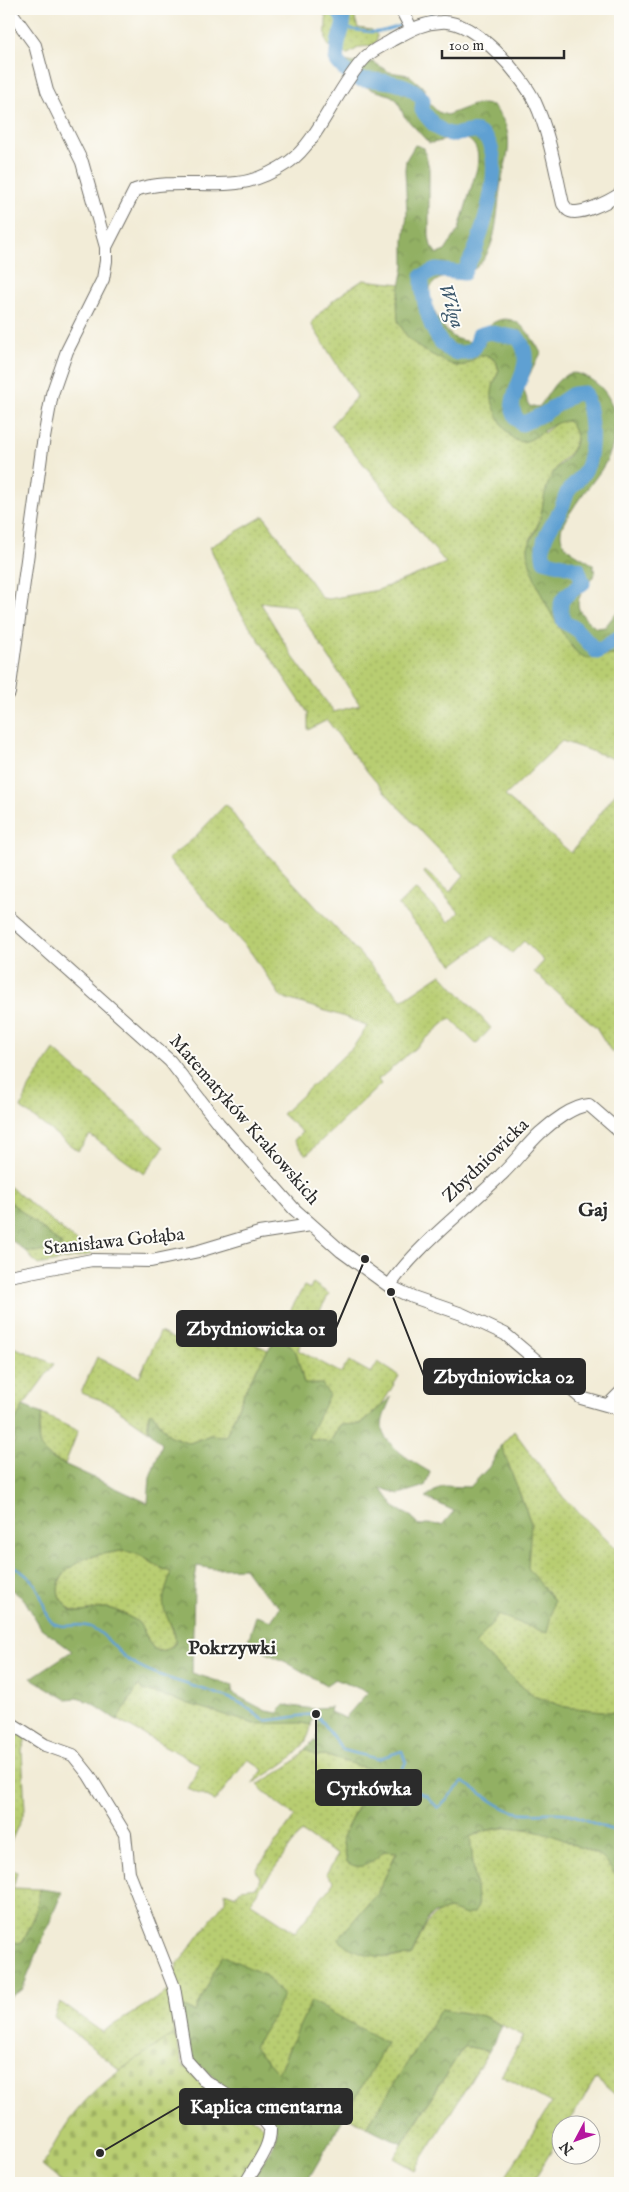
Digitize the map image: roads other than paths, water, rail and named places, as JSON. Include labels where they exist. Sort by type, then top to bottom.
[{"type":"street","points":[[9,9],[35,45],[47,91],[82,162],[106,247],[103,279],[67,351],[52,394],[42,449],[9,693]]},
{"type":"street","points":[[401,9],[412,28]]},
{"type":"street","points":[[106,247],[136,190],[155,184],[237,183],[266,174],[290,162],[305,148],[364,59],[412,28],[442,22],[454,24],[467,30],[505,58],[522,79],[546,130],[563,204],[568,211],[574,213],[585,211],[620,194]]},
{"type":"street","name":"Matematyków Krakowskich","points":[[9,917],[170,1060],[219,1124],[311,1225],[350,1258],[389,1286],[413,1297],[462,1314],[505,1334],[581,1398],[615,1407]]},
{"type":"street","name":"Zbydniowicka","points":[[389,1286],[406,1262],[502,1174],[540,1132],[556,1120],[581,1106],[589,1105],[620,1132]]},
{"type":"street","name":"Stanisława Gołąba","points":[[9,1276],[92,1260],[151,1261],[199,1251],[259,1233],[311,1225]]},
{"type":"street","points":[[615,1407],[620,1393]]},
{"type":"street","points":[[9,1722],[45,1745],[73,1756],[89,1774],[125,1834],[130,1873],[174,1987],[186,2060],[205,2081],[262,2118],[270,2128],[271,2139],[246,2183]]},
{"type":"waterway","name":"Wilga","points":[[335,9],[340,14],[343,22],[336,60],[348,73],[359,80],[387,82],[408,87],[423,100],[422,110],[442,131],[452,134],[475,131],[487,140],[492,152],[494,167],[489,203],[477,245],[464,273],[436,270],[422,276],[427,311],[437,336],[444,345],[453,351],[463,353],[472,350],[476,345],[479,335],[489,332],[518,338],[524,350],[525,362],[513,405],[515,415],[522,424],[545,413],[573,394],[584,393],[589,408],[591,427],[589,461],[582,475],[567,493],[562,507],[548,532],[543,545],[544,560],[578,569],[583,583],[567,594],[562,602],[564,622],[575,628],[597,652],[620,637]]},
{"type":"waterway","points":[[427,20],[434,9]]},
{"type":"waterway","points":[[344,28],[373,32],[402,25]]},
{"type":"waterway","points":[[9,1566],[14,1566],[37,1587],[50,1621],[62,1626],[83,1625],[93,1628],[103,1635],[125,1657],[143,1668],[236,1701],[264,1720],[316,1714],[343,1750],[377,1759],[402,1751],[406,1762],[392,1788],[393,1797],[407,1800],[418,1792],[427,1796],[438,1808],[463,1782],[512,1811],[519,1813],[566,1813],[608,1829],[620,1831]]},
{"type":"place","name":"Zbydniowicka 01","points":[[365,1259]]},
{"type":"place","name":"Zbydniowicka 02","points":[[391,1292]]},
{"type":"place","name":"Cyrkówka","points":[[316,1714]]},
{"type":"place","name":"Kaplica cmentarna","points":[[100,2153]]},
{"type":"district","name":"Gaj","points":[[593,1210]]},
{"type":"district","name":"Pokrzywki","points":[[232,1648]]}]
